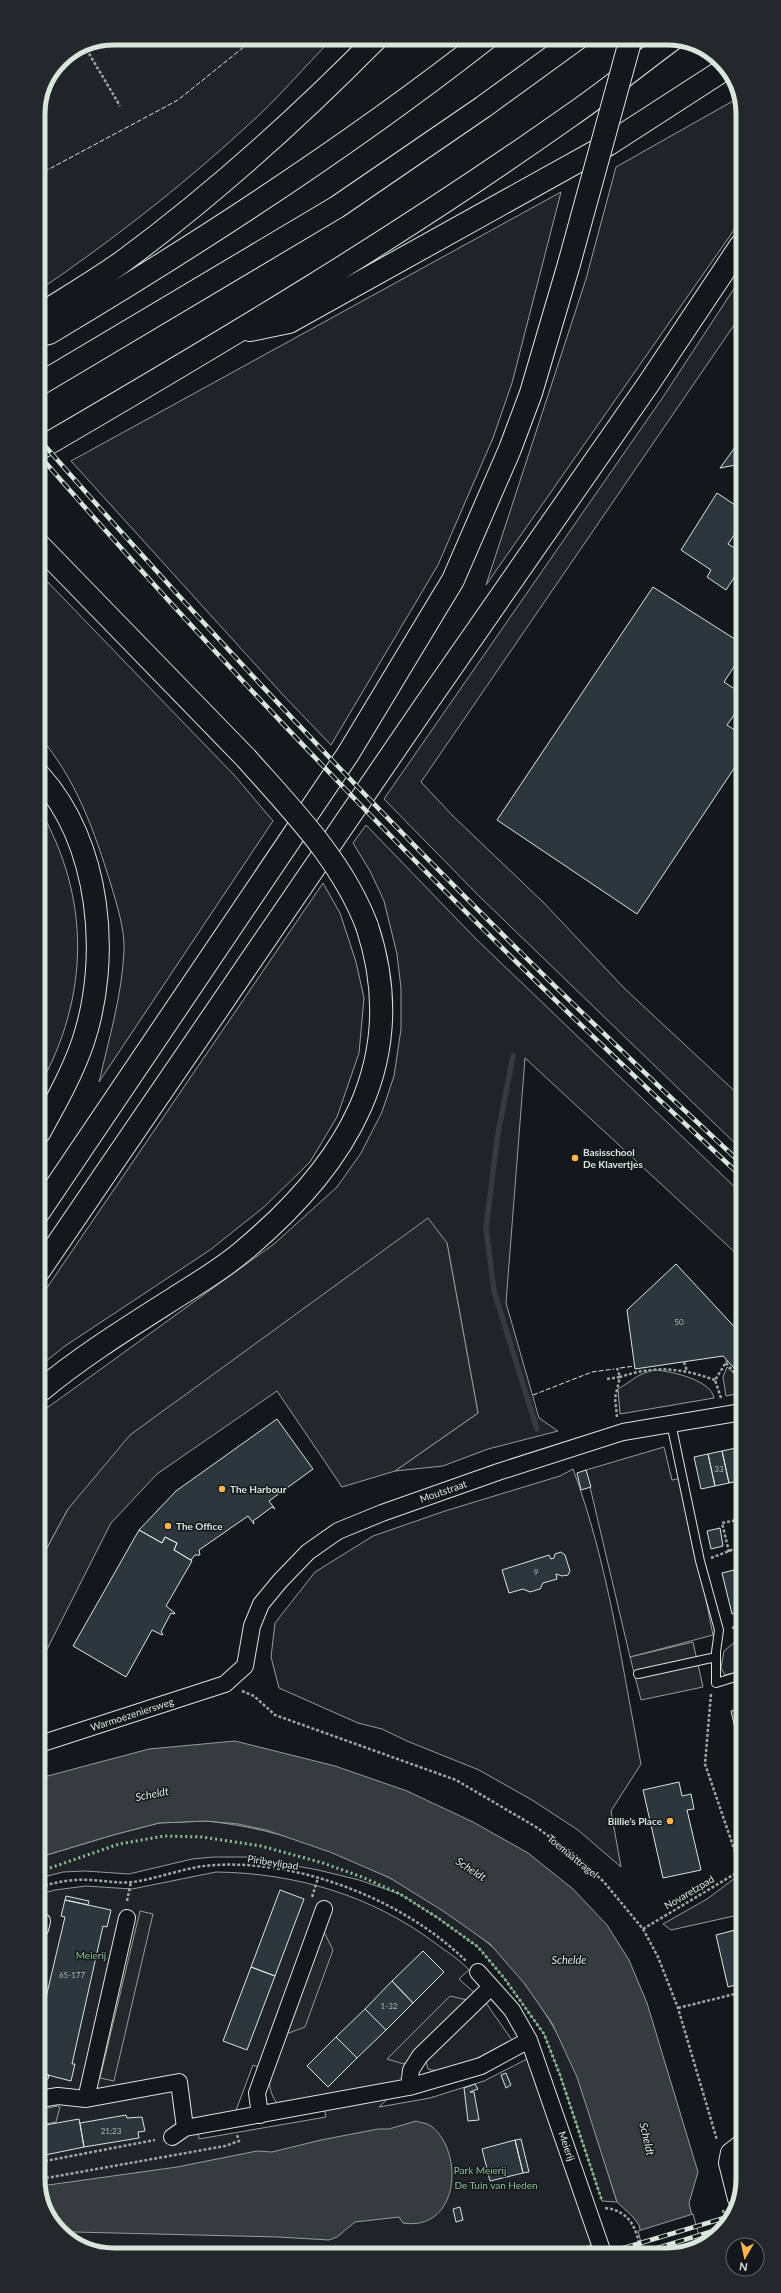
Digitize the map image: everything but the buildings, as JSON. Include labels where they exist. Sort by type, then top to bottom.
[{"type":"highway","points":[[45,311],[121,262],[184,214],[264,146],[370,45]]},
{"type":"highway","points":[[45,334],[146,275],[303,172],[387,113],[478,45]]},
{"type":"highway","points":[[45,381],[338,207],[483,107],[568,45]]},
{"type":"highway","points":[[45,1203],[348,754],[453,580],[510,449],[531,393],[569,264],[629,45]]},
{"type":"highway","points":[[45,445],[236,333],[455,194],[571,116],[664,45]]},
{"type":"highway","points":[[236,333],[289,322],[609,144],[721,72]]},
{"type":"highway","points":[[45,1264],[424,707],[647,386],[736,252]]},
{"type":"highway","points":[[45,551],[246,758],[322,845],[350,890],[367,926],[376,954],[381,989],[381,1016],[378,1043],[368,1089],[346,1138],[325,1169],[301,1197],[242,1252],[69,1367],[45,1387]]},
{"type":"highway","points":[[45,784],[68,818],[88,868],[96,904],[98,945],[94,997],[82,1042],[64,1086],[45,1122]]},
{"type":"street","name":"Moutstraat","points":[[225,1684],[245,1666],[252,1626],[262,1604],[280,1580],[308,1552],[338,1531],[382,1513],[491,1474],[620,1433],[736,1413]]},
{"type":"street","name":"Warmoezeniersweg","points":[[45,1742],[225,1684]]},
{"type":"street","points":[[260,2116],[256,2093],[324,1908]]},
{"type":"street","points":[[86,2100],[127,1918]]},
{"type":"street","name":"Meierij","points":[[478,1972],[512,2010],[529,2040],[601,2248]]},
{"type":"street","points":[[409,2087],[411,2070],[420,2056],[491,1987]]},
{"type":"street","points":[[172,2137],[185,2128],[233,2119],[260,2116],[409,2087],[481,2066],[529,2040]]},
{"type":"street","points":[[45,2098],[58,2096],[86,2100],[179,2082],[185,2128]]},
{"type":"street","points":[[735,2193],[727,2163],[729,2152],[736,2146]]},
{"type":"lane","points":[[671,1423],[700,1561],[719,1630],[716,1657],[716,1683],[736,1677]]},
{"type":"lane","points":[[638,1674],[716,1657]]},
{"type":"path","points":[[87,50],[120,106]]},
{"type":"path","points":[[684,1362],[687,1371]]},
{"type":"path","points":[[724,1414],[715,1380],[726,1362],[736,1373]]},
{"type":"path","points":[[607,1379],[661,1367],[677,1368],[715,1380]]},
{"type":"path","points":[[617,1368],[620,1376],[615,1398],[620,1433]]},
{"type":"path","points":[[729,1552],[722,1524],[736,1520]]},
{"type":"path","points":[[700,1561],[736,1549]]},
{"type":"path","points":[[716,1683],[711,1691],[705,1764],[736,1852]]},
{"type":"path","name":"Toemaattragel","points":[[225,1684],[254,1696],[275,1715],[456,1780],[493,1800],[575,1855],[604,1882],[643,1929],[658,1957],[678,2008],[714,2134],[720,2145],[729,2152]]},
{"type":"path","name":"Piribeylipad","points":[[45,1885],[86,1879],[131,1882],[216,1865],[248,1865],[285,1871],[318,1878],[356,1891],[393,1908],[443,1941],[478,1972]]},
{"type":"path","name":"Novaretzpad","points":[[643,1929],[736,1873]]},
{"type":"path","points":[[678,2008],[736,1994]]},
{"type":"path","points":[[45,2178],[225,2146],[239,2141],[233,2119]]},
{"type":"path","points":[[45,2161],[172,2137]]},
{"type":"path","points":[[588,2206],[613,2209],[628,2218],[635,2227],[641,2248]]},
{"type":"green space","points":[[114,45],[326,45],[269,106],[221,149],[145,213],[45,286],[46,101],[50,88],[65,65],[88,50],[101,46]]},
{"type":"green space","points":[[734,100],[736,114],[736,227],[486,585],[586,279],[616,167]]},
{"type":"green space","points":[[561,192],[512,383],[493,438],[438,565],[331,745],[283,695],[71,461]]},
{"type":"green space","points":[[736,286],[736,322],[421,782],[454,817],[544,903],[624,988],[736,1092],[736,1144],[479,896],[384,799],[663,397]]},
{"type":"green space","points":[[45,579],[235,776],[273,821],[99,1082],[121,984],[124,951],[122,926],[105,865],[91,826],[74,788],[45,743]]},
{"type":"green space","points":[[45,820],[56,842],[68,877],[75,912],[78,947],[75,982],[68,1018],[56,1053],[45,1075]]},
{"type":"green space","points":[[366,825],[476,939],[736,1188],[736,1253],[525,1058],[506,1303],[539,1418],[558,1431],[488,1449],[443,1466],[395,1471],[478,1413],[447,1243],[68,1509],[45,1552],[45,1409],[274,1244],[337,1187],[361,1153],[382,1112],[394,1076],[401,1029],[401,988],[397,954],[384,901],[370,871],[353,843]]},
{"type":"green space","points":[[323,883],[340,913],[356,962],[364,998],[359,1053],[337,1117],[310,1162],[264,1207],[210,1250],[65,1346],[45,1362],[45,1291]]},
{"type":"green space","points":[[727,1367],[736,1375],[736,1394],[726,1396],[723,1377]]},
{"type":"green space","points":[[655,1370],[671,1372],[698,1381],[706,1386],[714,1398],[620,1414],[618,1389],[639,1375]]},
{"type":"green space","points":[[664,1447],[672,1480],[682,1478],[713,1635],[630,1657],[586,1470]]},
{"type":"green space","points":[[573,1469],[596,1541],[605,1578],[641,1764],[611,1811],[621,1867],[578,1830],[532,1800],[479,1770],[407,1741],[382,1729],[358,1723],[279,1688],[271,1657],[275,1623],[315,1572],[373,1536],[445,1511],[560,1476]]},
{"type":"green space","points":[[736,1641],[736,1672],[725,1675],[721,1668],[724,1651]]},
{"type":"green space","points":[[206,1821],[244,1826],[282,1835],[319,1847],[392,1879],[459,1920],[489,1944],[506,1960],[531,1992],[563,2043],[573,2065],[589,2110],[617,2202],[602,2201],[560,2075],[544,2034],[504,1978],[478,1947],[438,1918],[400,1894],[359,1880],[318,1870],[247,1857],[192,1859],[129,1874],[85,1871],[63,1872],[45,1877],[45,1855],[159,1823]]},
{"type":"green space","points":[[216,1872],[245,1873],[275,1877],[303,1882],[358,1900],[385,1912],[410,1926],[435,1943],[469,1970],[459,1979],[486,2003],[512,2040],[482,2056],[447,2069],[428,2069],[426,2062],[379,2107],[430,2098],[484,2081],[529,2058],[594,2244],[581,2248],[110,2248],[92,2244],[72,2234],[62,2224],[50,2205],[47,2197],[45,2179],[45,1893],[86,1886],[132,1889]],"holes":[[[253,2065],[271,2072],[270,2088],[277,2103],[321,2095],[326,2117],[199,2139],[196,2119],[235,2113]]]},
{"type":"green space","points":[[736,1877],[736,1916],[671,1930],[663,1924],[707,1899]]},
{"type":"shaded area","points":[[428,1218],[447,1243],[478,1413],[395,1471],[342,1487],[277,1391],[157,1474],[111,1523],[45,1653],[45,1552],[68,1509],[130,1435]]},
{"type":"shaded area","points":[[693,1642],[703,1687],[641,1700],[630,1657]]},
{"type":"shaded area","points":[[140,1911],[153,1914],[114,2081],[100,2078]]},
{"type":"shaded area","points":[[324,1932],[333,1950],[305,2027],[286,2034]]},
{"type":"shaded area","points":[[450,1996],[467,2000],[404,2064],[387,2059]]},
{"type":"shaded area","points":[[57,2106],[60,2107],[56,2122],[45,2124],[45,2109]]},
{"type":"water","name":"Schelde","points":[[235,1741],[335,1766],[407,1791],[473,1822],[528,1853],[573,1889],[607,1925],[629,1960],[647,2003],[698,2172],[689,2203],[698,2240],[685,2246],[645,2248],[639,2225],[617,2202],[577,2077],[552,2023],[524,1983],[490,1944],[443,1911],[390,1878],[330,1852],[266,1830],[238,1824],[206,1821],[159,1823],[45,1855],[45,1777],[149,1749]]},
{"type":"water","points":[[416,2121],[428,2124],[442,2138],[449,2153],[452,2170],[451,2188],[445,2203],[436,2215],[422,2222],[403,2223],[399,2217],[355,2222],[337,2237],[329,2240],[278,2237],[75,2232],[70,2232],[62,2224],[50,2205],[47,2197],[46,2185],[177,2167],[257,2151],[272,2152],[321,2140],[378,2129],[389,2129]]},
{"type":"pier","points":[[693,2214],[700,2239],[685,2246],[643,2248],[638,2231]]},
{"type":"waterway","points":[[513,1056],[498,1133],[486,1227],[494,1291],[537,1429]]},
{"type":"railway","points":[[45,446],[207,627],[380,810],[559,990],[736,1158]]},
{"type":"railway","points":[[45,462],[207,643],[381,826],[559,1004],[736,1171]]},
{"type":"railway","points":[[624,2248],[724,2218]]},
{"type":"railway","points":[[657,2248],[711,2232]]},
{"type":"hedge","points":[[50,1868],[119,1844],[164,1836],[202,1837],[261,1846],[323,1863],[362,1877],[400,1894],[438,1918],[478,1947],[504,1978],[544,2034],[560,2075],[602,2201]]},
{"type":"fence","points":[[45,171],[178,100],[246,45]]},
{"type":"fence","points":[[620,1368],[635,1366]]},
{"type":"fence","points":[[533,1395],[592,1372],[614,1369]]},
{"type":"place","name":"Basisschool De Klavertjes","points":[[575,1158]]},
{"type":"place","name":"The Harbour","points":[[222,1489]]},
{"type":"place","name":"The Office","points":[[168,1526]]},
{"type":"place","name":"Billie's Place","points":[[670,1821]]},
{"type":"water label","name":"Scheldt","points":[[152,1794]]},
{"type":"water label","name":"Scheldt","points":[[471,1869]]},
{"type":"water label","name":"Scheldt","points":[[647,2139]]},
{"type":"park label","name":"Park Meierij","points":[[480,2170]]},
{"type":"park label","name":"De Tuin van Heden","points":[[496,2185]]}]
